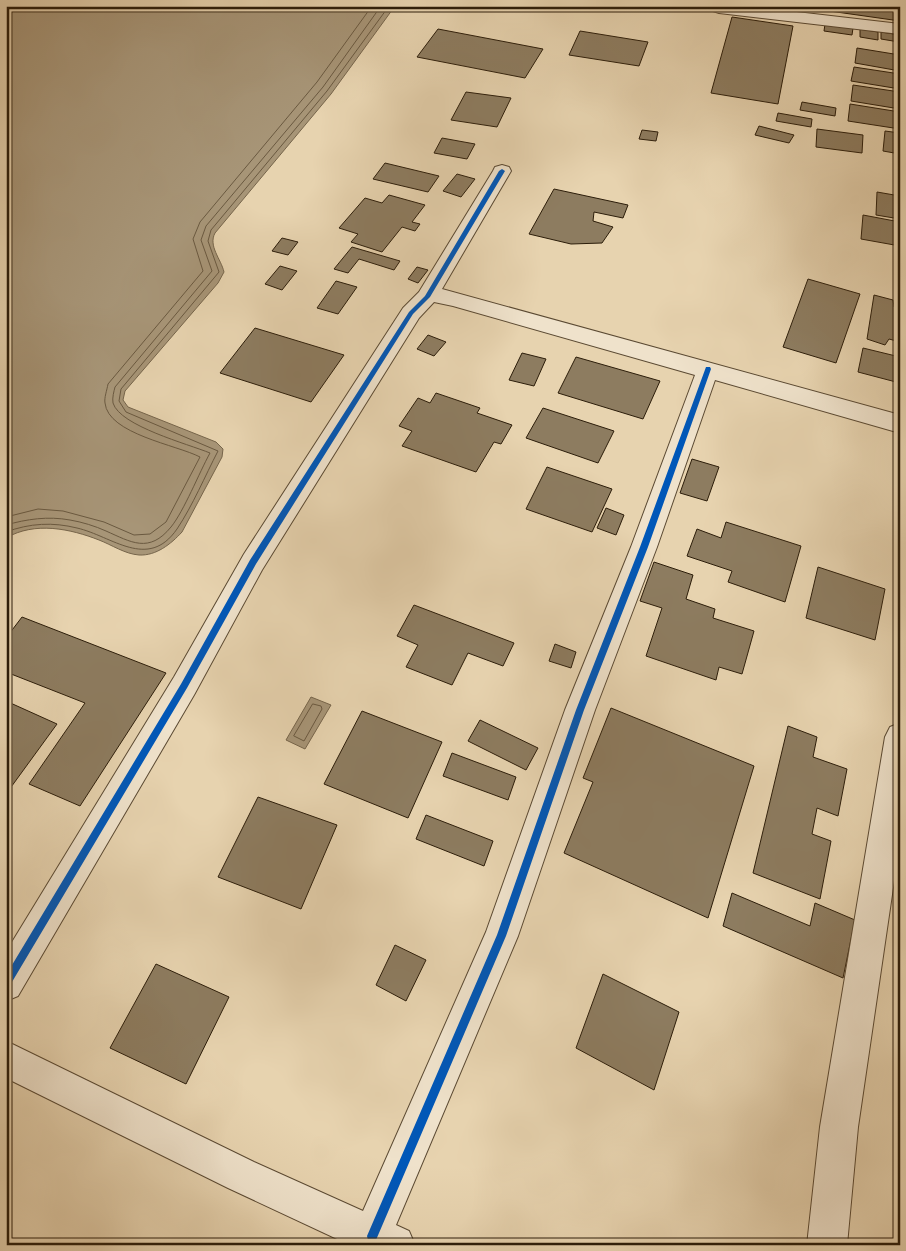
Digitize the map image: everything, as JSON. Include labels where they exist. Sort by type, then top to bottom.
[{"type":"street","points":[[719,8],[900,29]]},
{"type":"street","points":[[6,984],[184,686],[253,562],[411,313],[427,297],[502,171]]},
{"type":"street","points":[[427,297],[436,295],[455,299],[574,334],[708,369],[900,424]]},
{"type":"street","points":[[6,1059],[241,1175],[384,1241],[502,936],[580,710],[644,547],[708,369]]},
{"type":"street","points":[[827,1245],[839,1127],[900,737]]},
{"type":"water","points":[[6,6],[395,6],[331,94],[215,233],[213,238],[214,248],[224,272],[218,283],[125,391],[123,400],[128,407],[216,442],[223,449],[222,457],[182,532],[168,545],[151,554],[134,554],[88,536],[53,528],[29,530],[6,538]]},
{"type":"water","points":[[311,697],[331,705],[305,749],[286,740]]},
{"type":"building","points":[[794,6],[859,6],[900,12],[900,21]]},
{"type":"building","points":[[732,17],[793,26],[778,104],[711,93]]},
{"type":"building","points":[[825,24],[853,28],[852,35],[824,31]]},
{"type":"building","points":[[438,29],[543,49],[525,78],[417,57]]},
{"type":"building","points":[[860,29],[878,32],[878,40],[860,37]]},
{"type":"building","points":[[580,31],[648,42],[639,66],[569,55]]},
{"type":"building","points":[[881,32],[900,35],[899,42],[881,39]]},
{"type":"building","points":[[857,48],[900,55],[900,71],[855,63]]},
{"type":"building","points":[[854,67],[900,74],[900,89],[851,81]]},
{"type":"building","points":[[853,85],[900,92],[900,109],[851,101]]},
{"type":"building","points":[[466,92],[511,98],[497,127],[451,120]]},
{"type":"building","points":[[802,102],[836,108],[835,116],[800,110]]},
{"type":"building","points":[[850,104],[900,112],[900,129],[848,121]]},
{"type":"building","points":[[778,113],[812,119],[811,127],[776,121]]},
{"type":"building","points":[[759,126],[794,135],[789,143],[755,135]]},
{"type":"building","points":[[817,129],[863,135],[862,153],[816,147]]},
{"type":"building","points":[[642,130],[658,132],[656,141],[639,139]]},
{"type":"building","points":[[885,131],[900,133],[900,154],[883,151]]},
{"type":"building","points":[[442,138],[475,144],[467,159],[434,153]]},
{"type":"building","points":[[385,163],[439,176],[428,192],[373,179]]},
{"type":"building","points":[[457,174],[475,179],[461,197],[443,191]]},
{"type":"building","points":[[554,189],[628,205],[623,218],[594,212],[593,221],[613,227],[602,243],[571,244],[529,234]]},
{"type":"building","points":[[877,192],[900,196],[900,219],[876,215]]},
{"type":"building","points":[[389,195],[425,205],[412,222],[420,224],[415,231],[402,227],[382,252],[351,242],[358,234],[339,228],[365,198],[382,203]]},
{"type":"building","points":[[863,215],[900,222],[900,246],[861,239]]},
{"type":"building","points":[[282,238],[298,242],[288,255],[272,251]]},
{"type":"building","points":[[352,247],[400,261],[394,270],[359,259],[348,273],[334,269]]},
{"type":"building","points":[[280,266],[297,271],[282,290],[265,284]]},
{"type":"building","points":[[417,267],[428,270],[418,283],[408,279]]},
{"type":"building","points":[[808,279],[860,294],[836,363],[783,347]]},
{"type":"building","points":[[336,281],[357,287],[338,314],[317,308]]},
{"type":"building","points":[[874,295],[893,300],[894,307],[900,309],[900,342],[889,339],[885,345],[867,339]]},
{"type":"building","points":[[255,328],[344,355],[311,402],[220,373]]},
{"type":"building","points":[[428,335],[446,342],[434,356],[417,349]]},
{"type":"building","points":[[863,348],[900,357],[896,382],[858,372]]},
{"type":"building","points":[[522,353],[546,359],[534,386],[509,380]]},
{"type":"building","points":[[576,357],[660,381],[643,419],[558,393]]},
{"type":"building","points":[[436,393],[480,408],[477,413],[512,425],[501,444],[494,442],[476,472],[402,446],[412,431],[399,426],[418,398],[430,403]]},
{"type":"building","points":[[543,408],[614,431],[598,463],[526,438]]},
{"type":"building","points":[[692,459],[719,467],[707,501],[680,493]]},
{"type":"building","points":[[547,467],[612,489],[592,532],[526,509]]},
{"type":"building","points":[[606,508],[624,515],[616,535],[597,528]]},
{"type":"building","points":[[726,522],[801,546],[785,602],[728,582],[732,571],[687,556],[697,529],[721,538]]},
{"type":"building","points":[[654,562],[693,575],[686,599],[715,609],[713,618],[754,631],[742,674],[719,667],[716,680],[646,656],[662,608],[640,601]]},
{"type":"building","points":[[818,567],[885,589],[875,640],[806,618]]},
{"type":"building","points":[[414,605],[514,643],[503,666],[468,653],[452,685],[406,667],[418,645],[397,636]]},
{"type":"building","points":[[22,617],[166,673],[80,806],[29,784],[85,703],[6,672],[6,638]]},
{"type":"building","points":[[555,644],[576,652],[571,668],[549,661]]},
{"type":"building","points":[[6,701],[57,724],[6,794]]},
{"type":"building","points":[[611,708],[754,766],[708,918],[564,853],[593,782],[583,778]]},
{"type":"building","points":[[362,711],[442,742],[408,818],[324,784]]},
{"type":"building","points":[[480,720],[538,748],[526,770],[468,741]]},
{"type":"building","points":[[788,726],[817,737],[813,757],[847,769],[838,816],[817,808],[812,834],[831,841],[820,899],[753,873]]},
{"type":"building","points":[[452,753],[516,777],[508,800],[443,776]]},
{"type":"building","points":[[258,797],[337,825],[301,909],[218,877]]},
{"type":"building","points":[[426,815],[493,841],[484,866],[416,839]]},
{"type":"building","points":[[732,893],[810,926],[815,903],[855,920],[843,978],[723,926]]},
{"type":"building","points":[[395,945],[426,960],[406,1001],[376,985]]},
{"type":"building","points":[[156,964],[229,997],[186,1084],[110,1048]]},
{"type":"building","points":[[603,974],[679,1012],[654,1090],[576,1048]]},
{"type":"cycle path","points":[[6,984],[184,686],[253,562],[411,313],[427,297],[502,171]]},
{"type":"cycle path","points":[[372,1236],[501,936],[580,710],[644,547],[708,369]]}]
